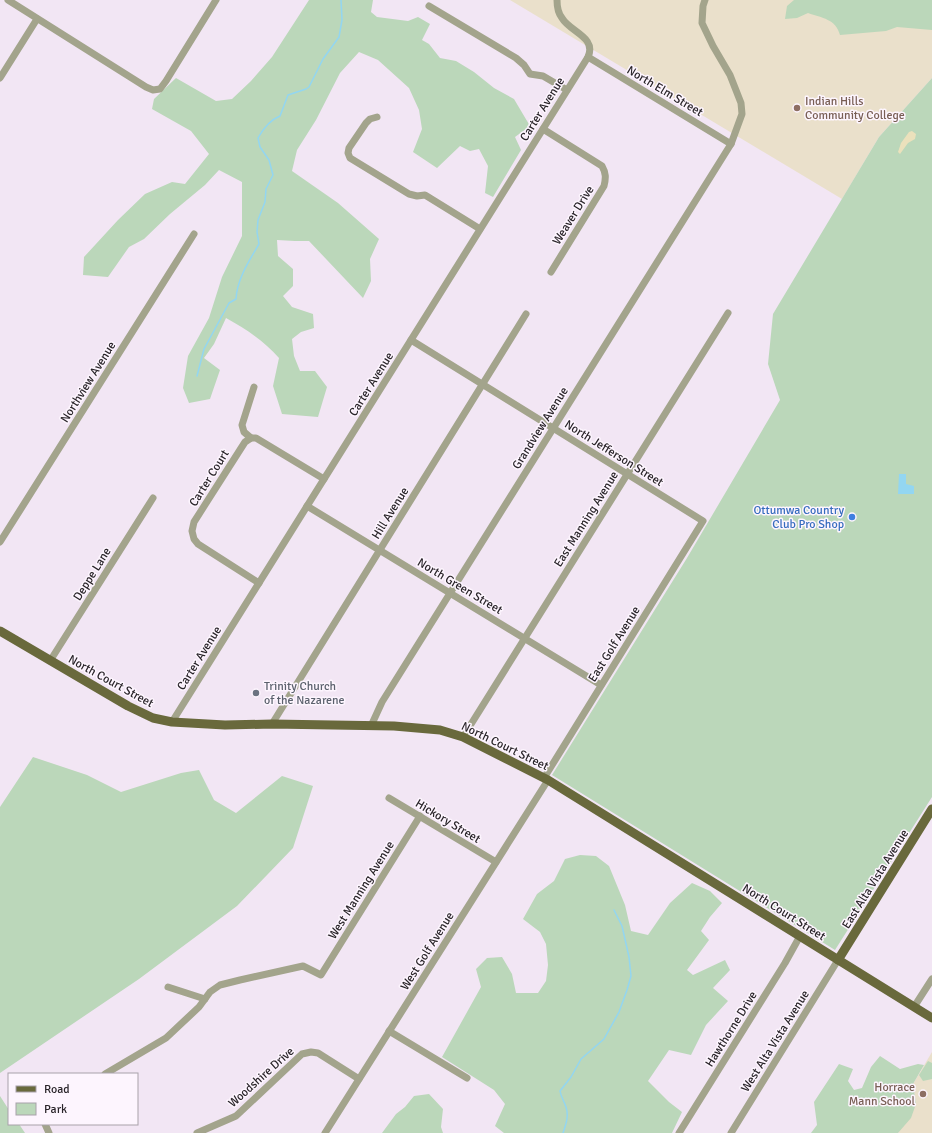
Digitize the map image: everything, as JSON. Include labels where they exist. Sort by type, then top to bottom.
[{"type":"main road","name":"North Court Street","points":[[0,631],[135,710],[153,718],[172,722],[217,724],[394,726],[429,728],[450,732],[463,737],[546,779],[932,1018]]},
{"type":"main road","name":"East Alta Vista Avenue","points":[[838,960],[932,809]]},
{"type":"street","points":[[8,0],[153,90],[160,89],[166,81],[216,0]]},
{"type":"street","points":[[557,0],[557,7],[562,19],[581,35],[590,46],[591,51],[588,56]]},
{"type":"street","name":"Grandview Avenue","points":[[371,726],[382,702],[731,144],[742,114],[741,103],[730,75],[713,46],[702,23],[703,6],[705,0]]},
{"type":"street","points":[[429,6],[516,58],[524,65],[530,74],[543,76],[567,90]]},
{"type":"street","points":[[0,78],[37,18]]},
{"type":"street","name":"Carter Avenue","points":[[172,722],[588,56]]},
{"type":"street","name":"North Elm Street","points":[[588,56],[731,144]]},
{"type":"street","points":[[377,117],[370,119],[366,123],[349,148],[348,153],[350,158],[408,194],[417,196],[425,195],[480,229]]},
{"type":"street","name":"Weaver Drive","points":[[543,129],[602,166],[606,178],[604,186],[551,272]]},
{"type":"street","name":"Northview Avenue","points":[[0,542],[194,234]]},
{"type":"street","name":"East Manning Avenue","points":[[463,737],[728,313]]},
{"type":"street","name":"Hill Avenue","points":[[272,724],[526,314]]},
{"type":"street","name":"North Jefferson Street","points":[[411,340],[703,521]]},
{"type":"street","points":[[254,387],[242,426],[244,432],[251,438],[256,438],[324,479]]},
{"type":"street","name":"Carter Court","points":[[251,438],[245,442],[225,471],[194,522],[192,531],[194,539],[198,544],[259,583]]},
{"type":"street","name":"Deppe Lane","points":[[50,661],[153,498]]},
{"type":"street","name":"North Green Street","points":[[307,506],[601,685]]},
{"type":"street","name":"East Golf Avenue","points":[[546,779],[601,685],[703,521]]},
{"type":"street","name":"West Golf Avenue","points":[[325,1133],[496,862],[546,779]]},
{"type":"street","name":"Hickory Street","points":[[389,798],[496,862]]},
{"type":"street","name":"West Manning Avenue","points":[[205,999],[210,992],[220,985],[303,966],[320,975],[420,816]]},
{"type":"street","name":"Hawthorne Drive","points":[[679,1133],[785,963],[800,936]]},
{"type":"street","name":"West Alta Vista Avenue","points":[[730,1133],[838,960]]},
{"type":"street","points":[[914,1007],[932,979]]},
{"type":"street","points":[[107,1073],[166,1038],[199,1007],[205,999],[168,987]]},
{"type":"street","points":[[390,1031],[467,1078]]},
{"type":"street","name":"Woodshire Drive","points":[[197,1133],[236,1116],[302,1054],[311,1052],[318,1053],[359,1079]]},
{"type":"shaded area","name":"Indian Hills Community College","points":[[510,0],[932,0],[932,78],[879,137],[842,199]]},
{"type":"shaded area","name":"Horrace Mann School","points":[[932,1052],[932,1133],[898,1133],[916,1104],[913,1084]]},
{"type":"green space","points":[[309,0],[373,0],[371,12],[377,17],[408,21],[418,17],[430,24],[422,40],[429,44],[440,58],[456,61],[474,72],[494,88],[514,99],[530,126],[515,137],[521,150],[493,197],[485,193],[488,166],[479,149],[470,151],[460,146],[437,168],[413,152],[422,129],[419,110],[409,88],[378,60],[359,52],[340,73],[316,120],[297,150],[292,171],[338,203],[379,239],[370,259],[371,281],[363,298],[309,241],[277,240],[278,256],[293,269],[293,286],[283,296],[292,307],[313,314],[314,328],[301,332],[292,339],[294,356],[300,371],[315,371],[327,387],[318,417],[282,414],[273,386],[279,358],[267,346],[241,326],[226,318],[214,344],[204,358],[220,370],[210,399],[189,403],[183,388],[188,356],[209,318],[222,277],[242,236],[242,182],[219,170],[205,185],[170,214],[144,239],[129,247],[108,277],[83,275],[84,257],[118,220],[145,194],[172,182],[185,184],[209,154],[191,131],[152,109],[154,99],[176,78],[216,101],[232,99],[251,81],[272,57]]},
{"type":"green space","points":[[794,0],[932,0],[932,30],[897,27],[886,31],[840,35],[832,22],[808,13],[797,18],[785,19],[787,6]]},
{"type":"green space","points":[[932,78],[932,797],[835,950],[552,775],[687,558],[780,400],[768,364],[773,314],[879,137]]},
{"type":"green space","points":[[33,757],[87,775],[121,792],[181,773],[199,770],[214,800],[236,813],[282,776],[313,786],[293,848],[237,906],[139,979],[0,1073],[0,807]]},
{"type":"green space","points":[[580,855],[596,856],[609,866],[625,905],[631,931],[648,935],[670,903],[692,883],[710,891],[722,903],[701,931],[709,940],[687,970],[693,975],[725,960],[730,970],[713,988],[728,1001],[706,1025],[691,1055],[669,1050],[648,1081],[669,1102],[682,1112],[672,1133],[504,1133],[495,1126],[505,1104],[494,1090],[442,1057],[481,987],[476,969],[487,958],[502,957],[512,974],[516,993],[538,993],[546,981],[548,965],[546,944],[540,932],[523,919],[537,894],[554,881],[565,859]]},
{"type":"green space","points":[[880,1056],[900,1069],[918,1064],[924,1065],[913,1084],[916,1104],[911,1118],[898,1133],[811,1133],[817,1125],[814,1102],[839,1064],[853,1069],[848,1081],[854,1090],[862,1088],[871,1067]]},
{"type":"green space","points":[[928,1061],[932,1063],[932,1079],[923,1081],[919,1075]]},
{"type":"green space","points":[[429,1094],[443,1109],[441,1127],[443,1133],[382,1133],[396,1114],[405,1107],[414,1096]]},
{"type":"green space","points":[[0,1096],[8,1108],[8,1125],[20,1125],[25,1133],[0,1133]]},
{"type":"sand","points":[[912,131],[916,134],[915,139],[908,143],[900,154],[898,152],[901,143],[909,132]]},
{"type":"water","points":[[899,474],[906,474],[906,484],[914,486],[914,494],[898,494]]},
{"type":"waterway","points":[[197,376],[204,349],[229,303],[236,299],[241,277],[259,244],[257,232],[258,220],[265,202],[266,189],[273,175],[269,160],[260,147],[258,138],[267,125],[280,116],[288,95],[309,87],[323,59],[339,37],[342,20],[341,0]]},
{"type":"waterway","points":[[563,1133],[567,1114],[560,1091],[571,1077],[581,1059],[604,1039],[619,1012],[631,976],[629,957],[622,926],[614,910]]},
{"type":"place","name":"Indian Hills Community College","points":[[797,108]]},
{"type":"place","name":"Ottumwa Country Club Pro Shop","points":[[852,517]]},
{"type":"place","name":"Trinity Church of the Nazarene","points":[[256,693]]},
{"type":"place","name":"Horrace Mann School","points":[[923,1094]]}]
